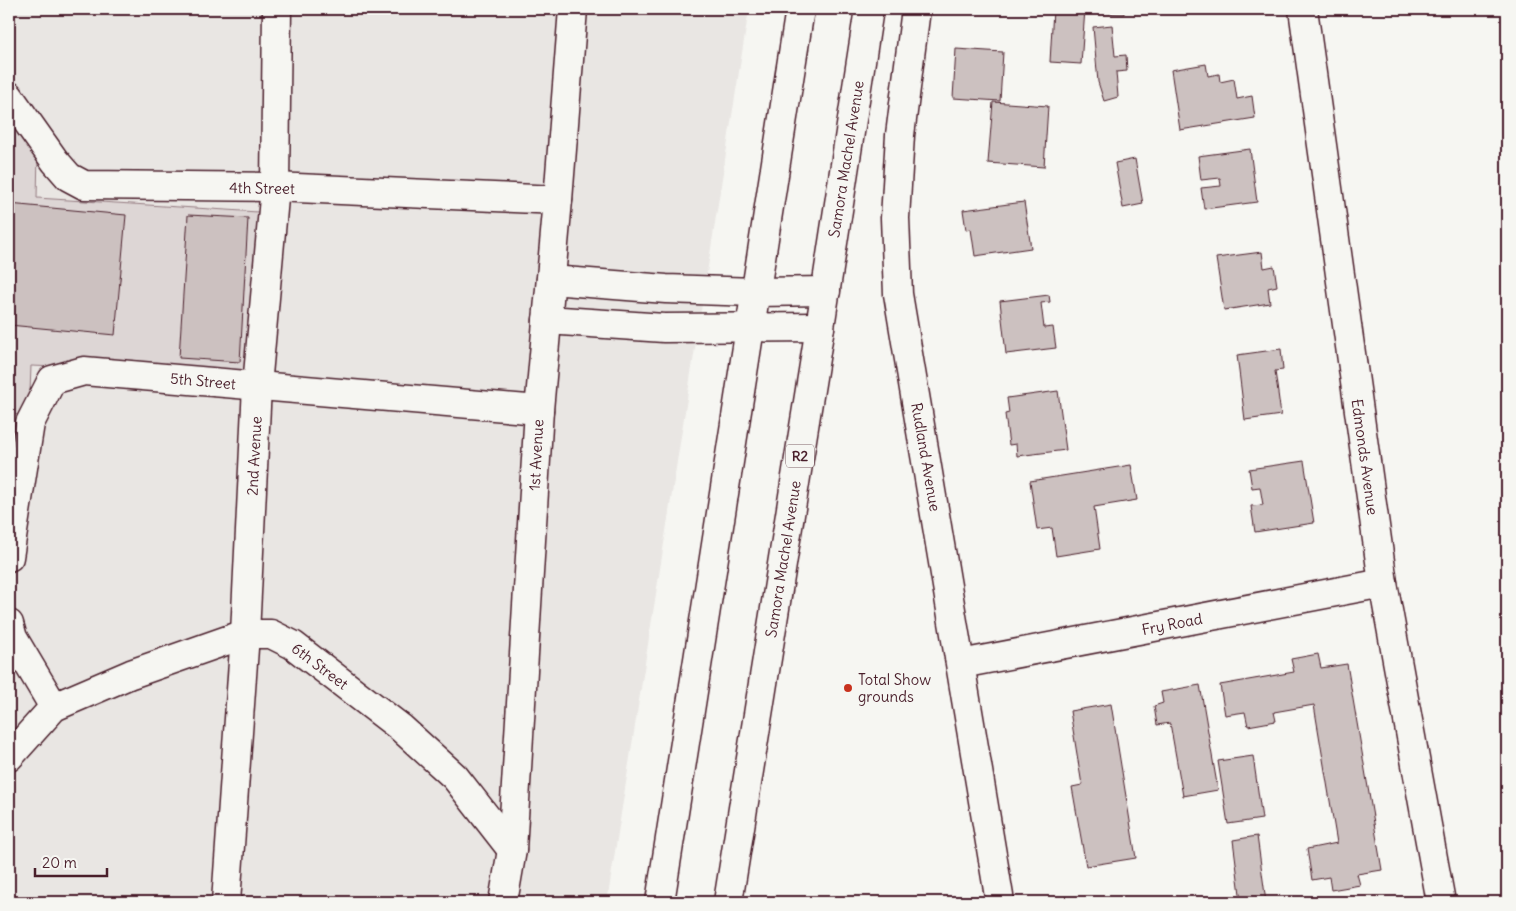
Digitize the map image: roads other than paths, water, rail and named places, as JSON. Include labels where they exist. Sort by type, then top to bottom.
[{"type":"main road","name":"2nd Avenue","points":[[226,902],[245,634],[258,386],[275,187],[277,9]]},
{"type":"main road","name":"1st Avenue","points":[[503,902],[512,850],[538,410],[558,200],[573,9]]},
{"type":"main road","points":[[660,902],[800,9]]},
{"type":"main road","name":"Samora Machel Avenue","points":[[728,902],[826,291],[869,9]]},
{"type":"main road","name":"Rudland Avenue","points":[[916,9],[900,135],[895,218],[898,294],[1000,902]]},
{"type":"main road","name":"Edmonds Avenue","points":[[1303,9],[1383,583],[1441,902]]},
{"type":"main road","name":"4th Street","points":[[9,96],[54,161],[69,177],[84,185],[275,187],[558,200]]},
{"type":"main road","points":[[551,280],[666,289],[755,292],[826,291]]},
{"type":"main road","points":[[547,320],[664,328],[820,327]]},
{"type":"main road","name":"5th Street","points":[[9,557],[30,422],[52,380],[84,371],[538,410]]},
{"type":"main road","name":"Fry Road","points":[[961,664],[1383,583]]},
{"type":"main road","points":[[9,624],[18,646],[54,707]]},
{"type":"main road","name":"6th Street","points":[[9,757],[54,707],[131,674],[245,634],[271,634],[294,645],[401,728],[455,777],[512,850]]},
{"type":"place","name":"Total Show grounds","points":[[848,688]]}]
